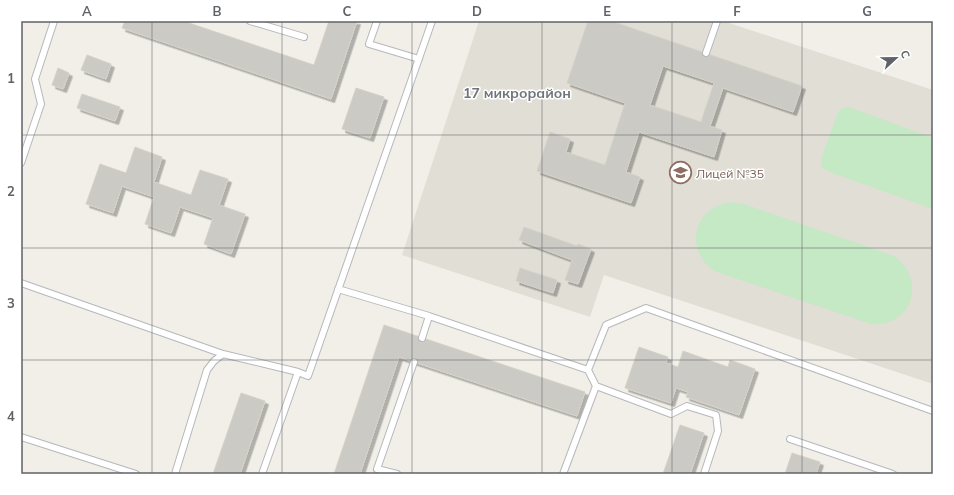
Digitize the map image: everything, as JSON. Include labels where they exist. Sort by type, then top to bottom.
[{"type":"lane","points":[[21,163],[41,104],[35,79],[54,21]]},
{"type":"lane","points":[[250,21],[304,37]]},
{"type":"lane","points":[[377,21],[369,44],[419,59]]},
{"type":"lane","points":[[21,283],[223,354],[298,372],[308,376],[432,21]]},
{"type":"lane","points":[[706,53],[717,21]]},
{"type":"lane","points":[[338,289],[430,316],[588,370],[596,386],[671,414],[687,406],[716,415],[718,431],[704,474]]},
{"type":"lane","points":[[588,370],[606,325],[646,308],[933,412]]},
{"type":"lane","points":[[422,338],[430,316]]},
{"type":"lane","points":[[176,474],[207,370],[214,361],[223,354]]},
{"type":"lane","points":[[397,474],[377,469],[414,362]]},
{"type":"lane","points":[[262,474],[298,372]]},
{"type":"lane","points":[[563,474],[596,386]]},
{"type":"lane","points":[[21,437],[136,474]]},
{"type":"lane","points":[[790,439],[893,474]]},
{"type":"shaded area","name":"Лицей №35","points":[[479,21],[723,21],[933,90],[933,384],[604,275],[590,317],[402,255]]},
{"type":"green space","points":[[849,107],[933,138],[933,209],[827,171],[821,166],[821,159],[838,112],[843,108]]},
{"type":"green space","points":[[730,202],[744,204],[894,256],[904,266],[910,277],[912,288],[911,300],[905,310],[897,318],[885,323],[871,324],[714,271],[705,262],[699,252],[696,241],[697,231],[701,221],[708,213],[717,206]]},
{"type":"building","points":[[125,21],[183,21],[314,65],[329,21],[357,21],[331,99],[122,28]]},
{"type":"building","points":[[588,21],[611,21],[802,86],[793,112],[723,88],[710,126],[722,130],[714,157],[639,132],[626,172],[640,177],[631,203],[537,171],[550,132],[570,139],[566,152],[605,165],[625,103],[567,83]],"holes":[[[663,66],[714,83],[701,122],[650,105]]]},
{"type":"building","points":[[87,55],[111,64],[106,79],[81,70]]},
{"type":"building","points":[[58,68],[69,73],[63,89],[52,85]]},
{"type":"building","points":[[356,88],[384,97],[370,138],[342,129]]},
{"type":"building","points":[[82,94],[120,107],[115,121],[77,108]]},
{"type":"building","points":[[135,147],[162,157],[154,182],[191,195],[200,170],[228,179],[219,205],[245,214],[231,254],[204,244],[213,218],[180,207],[171,233],[145,224],[154,197],[122,186],[113,213],[86,204],[100,164],[126,173]]},
{"type":"building","points":[[524,227],[577,246],[578,244],[591,249],[578,284],[565,280],[572,260],[519,240]]},
{"type":"building","points":[[520,268],[557,280],[553,293],[516,281]]},
{"type":"building","points":[[384,325],[585,392],[577,416],[399,357],[360,474],[334,474]]},
{"type":"building","points":[[639,347],[668,357],[666,363],[678,367],[683,351],[728,367],[730,360],[755,369],[739,415],[686,397],[688,392],[676,388],[671,403],[625,388]]},
{"type":"building","points":[[241,393],[265,401],[240,474],[213,474]]},
{"type":"building","points":[[680,425],[704,433],[690,474],[663,474]]},
{"type":"building","points":[[792,453],[820,462],[816,474],[785,474]]},
{"type":"place","name":"Лицей №35","points":[[681,173]]},
{"type":"district","name":"17 микрорайон","points":[[517,93]]}]
